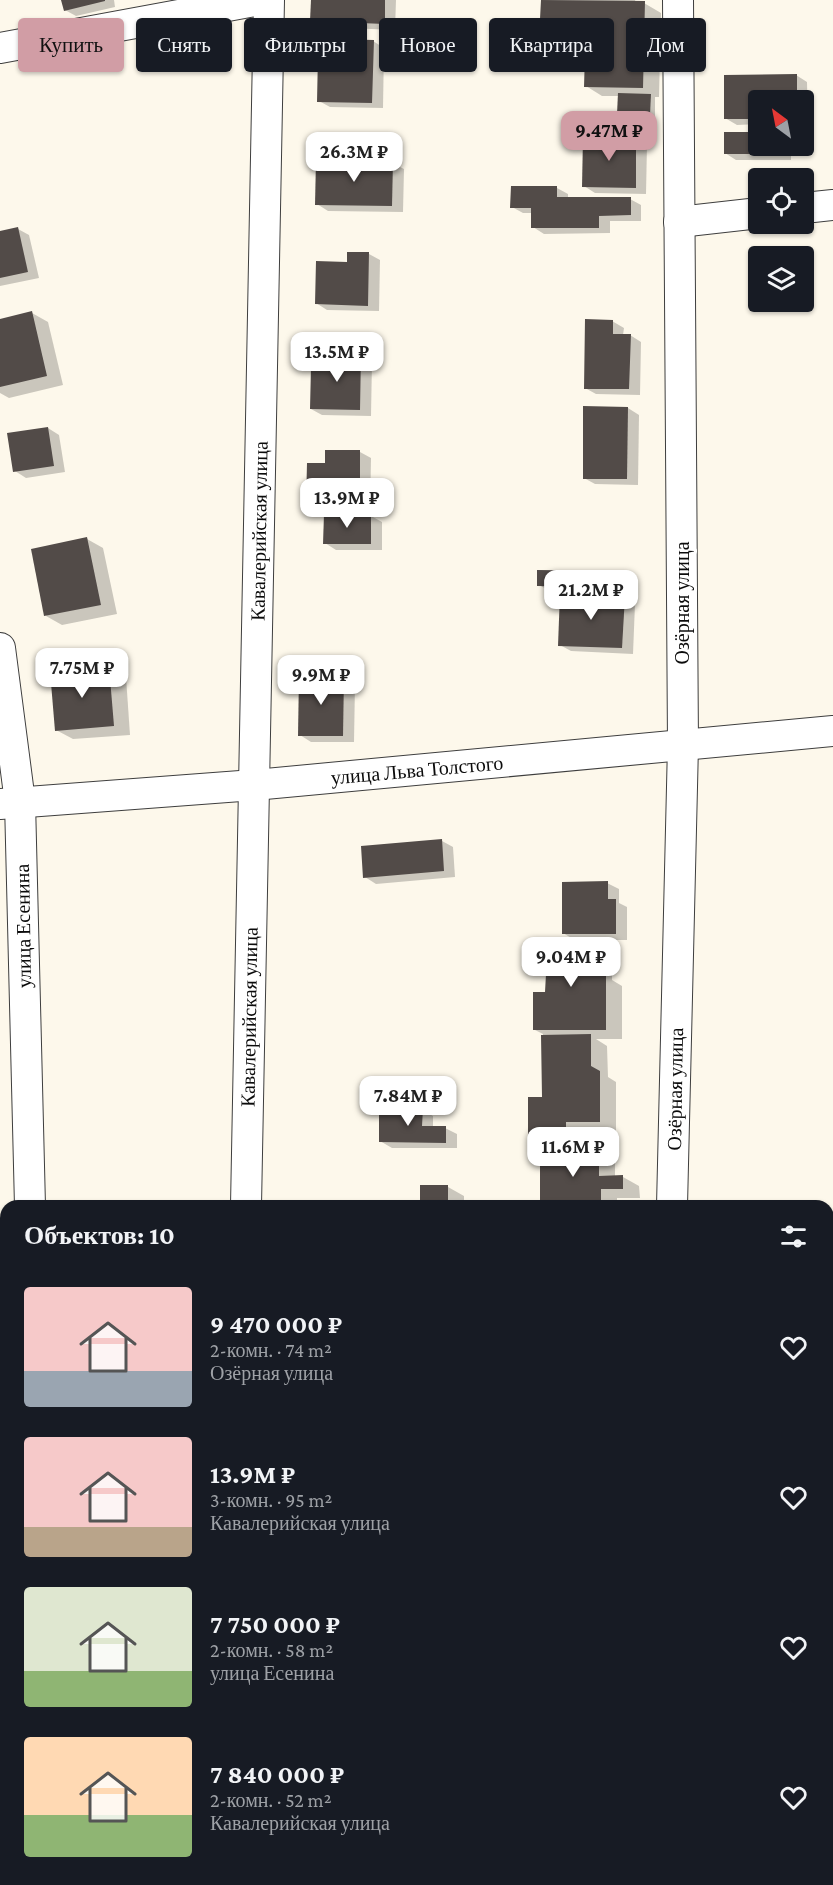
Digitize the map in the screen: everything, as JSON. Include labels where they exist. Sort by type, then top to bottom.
[{"type":"street","points":[[0,48],[260,0]]},
{"type":"street","name":"Кавалерийская улица","points":[[246,1200],[269,0]]},
{"type":"street","name":"Озёрная улица","points":[[672,1200],[683,745],[678,0]]},
{"type":"street","points":[[814,207],[833,205]]},
{"type":"street","points":[[679,222],[748,214]]},
{"type":"street","name":"улица Есенина","points":[[0,648],[30,1200]]},
{"type":"street","name":"улица Льва Толстого","points":[[10,803],[254,785],[833,730]]},
{"type":"building","points":[[61,0],[105,0],[105,1],[64,11]]},
{"type":"building","points":[[311,0],[385,0],[385,18],[379,18],[379,24],[367,23],[367,18],[310,18]]},
{"type":"building","points":[[541,0],[645,1],[645,18],[626,18],[626,72],[643,72],[643,88],[584,87],[584,72],[614,72],[614,18],[540,18]]},
{"type":"building","points":[[367,40],[374,40],[372,103],[317,102],[318,72],[367,72]]},
{"type":"building","points":[[797,74],[797,90],[748,90],[748,119],[724,119],[724,75]]},
{"type":"building","points":[[618,93],[651,94],[650,115],[617,114]]},
{"type":"building","points":[[724,132],[748,132],[748,154],[724,154]]},
{"type":"building","points":[[583,137],[636,137],[636,188],[582,187]]},
{"type":"building","points":[[316,160],[393,161],[392,206],[315,205]]},
{"type":"building","points":[[511,186],[557,186],[557,197],[631,197],[631,215],[599,216],[599,228],[531,228],[531,208],[510,208]]},
{"type":"building","points":[[18,227],[28,272],[0,278],[0,231]]},
{"type":"building","points":[[347,252],[369,252],[368,306],[315,304],[316,261],[347,262]]},
{"type":"building","points":[[32,311],[47,376],[0,387],[0,319]]},
{"type":"building","points":[[585,319],[613,320],[613,334],[631,334],[629,389],[584,389]]},
{"type":"building","points":[[324,353],[361,353],[360,410],[310,409],[311,367],[324,368]]},
{"type":"building","points":[[583,406],[628,407],[627,479],[583,479]]},
{"type":"building","points":[[48,427],[54,466],[13,472],[7,433]]},
{"type":"building","points":[[325,450],[360,450],[360,505],[306,505],[307,463],[325,463]]},
{"type":"building","points":[[324,514],[371,514],[371,544],[323,544]]},
{"type":"building","points":[[87,537],[101,605],[44,616],[31,549]]},
{"type":"building","points":[[537,570],[623,571],[622,587],[537,586]]},
{"type":"building","points":[[560,593],[625,596],[622,648],[558,646]]},
{"type":"building","points":[[109,666],[114,726],[55,731],[50,671]]},
{"type":"building","points":[[299,675],[344,676],[343,736],[298,736]]},
{"type":"building","points":[[442,839],[444,871],[363,878],[361,846]]},
{"type":"building","points":[[608,881],[608,899],[616,899],[616,934],[562,934],[562,882]]},
{"type":"building","points":[[596,937],[596,975],[606,975],[606,1030],[533,1030],[533,992],[545,992],[548,938]]},
{"type":"building","points":[[591,1034],[591,1066],[600,1071],[600,1122],[566,1122],[566,1135],[528,1136],[528,1097],[542,1097],[541,1035]]},
{"type":"building","points":[[379,1108],[423,1108],[422,1126],[446,1126],[446,1143],[379,1142]]},
{"type":"building","points":[[540,1149],[599,1149],[599,1176],[623,1175],[623,1189],[601,1189],[601,1200],[540,1200]]},
{"type":"building","points":[[420,1185],[448,1185],[448,1200],[420,1200]]}]
